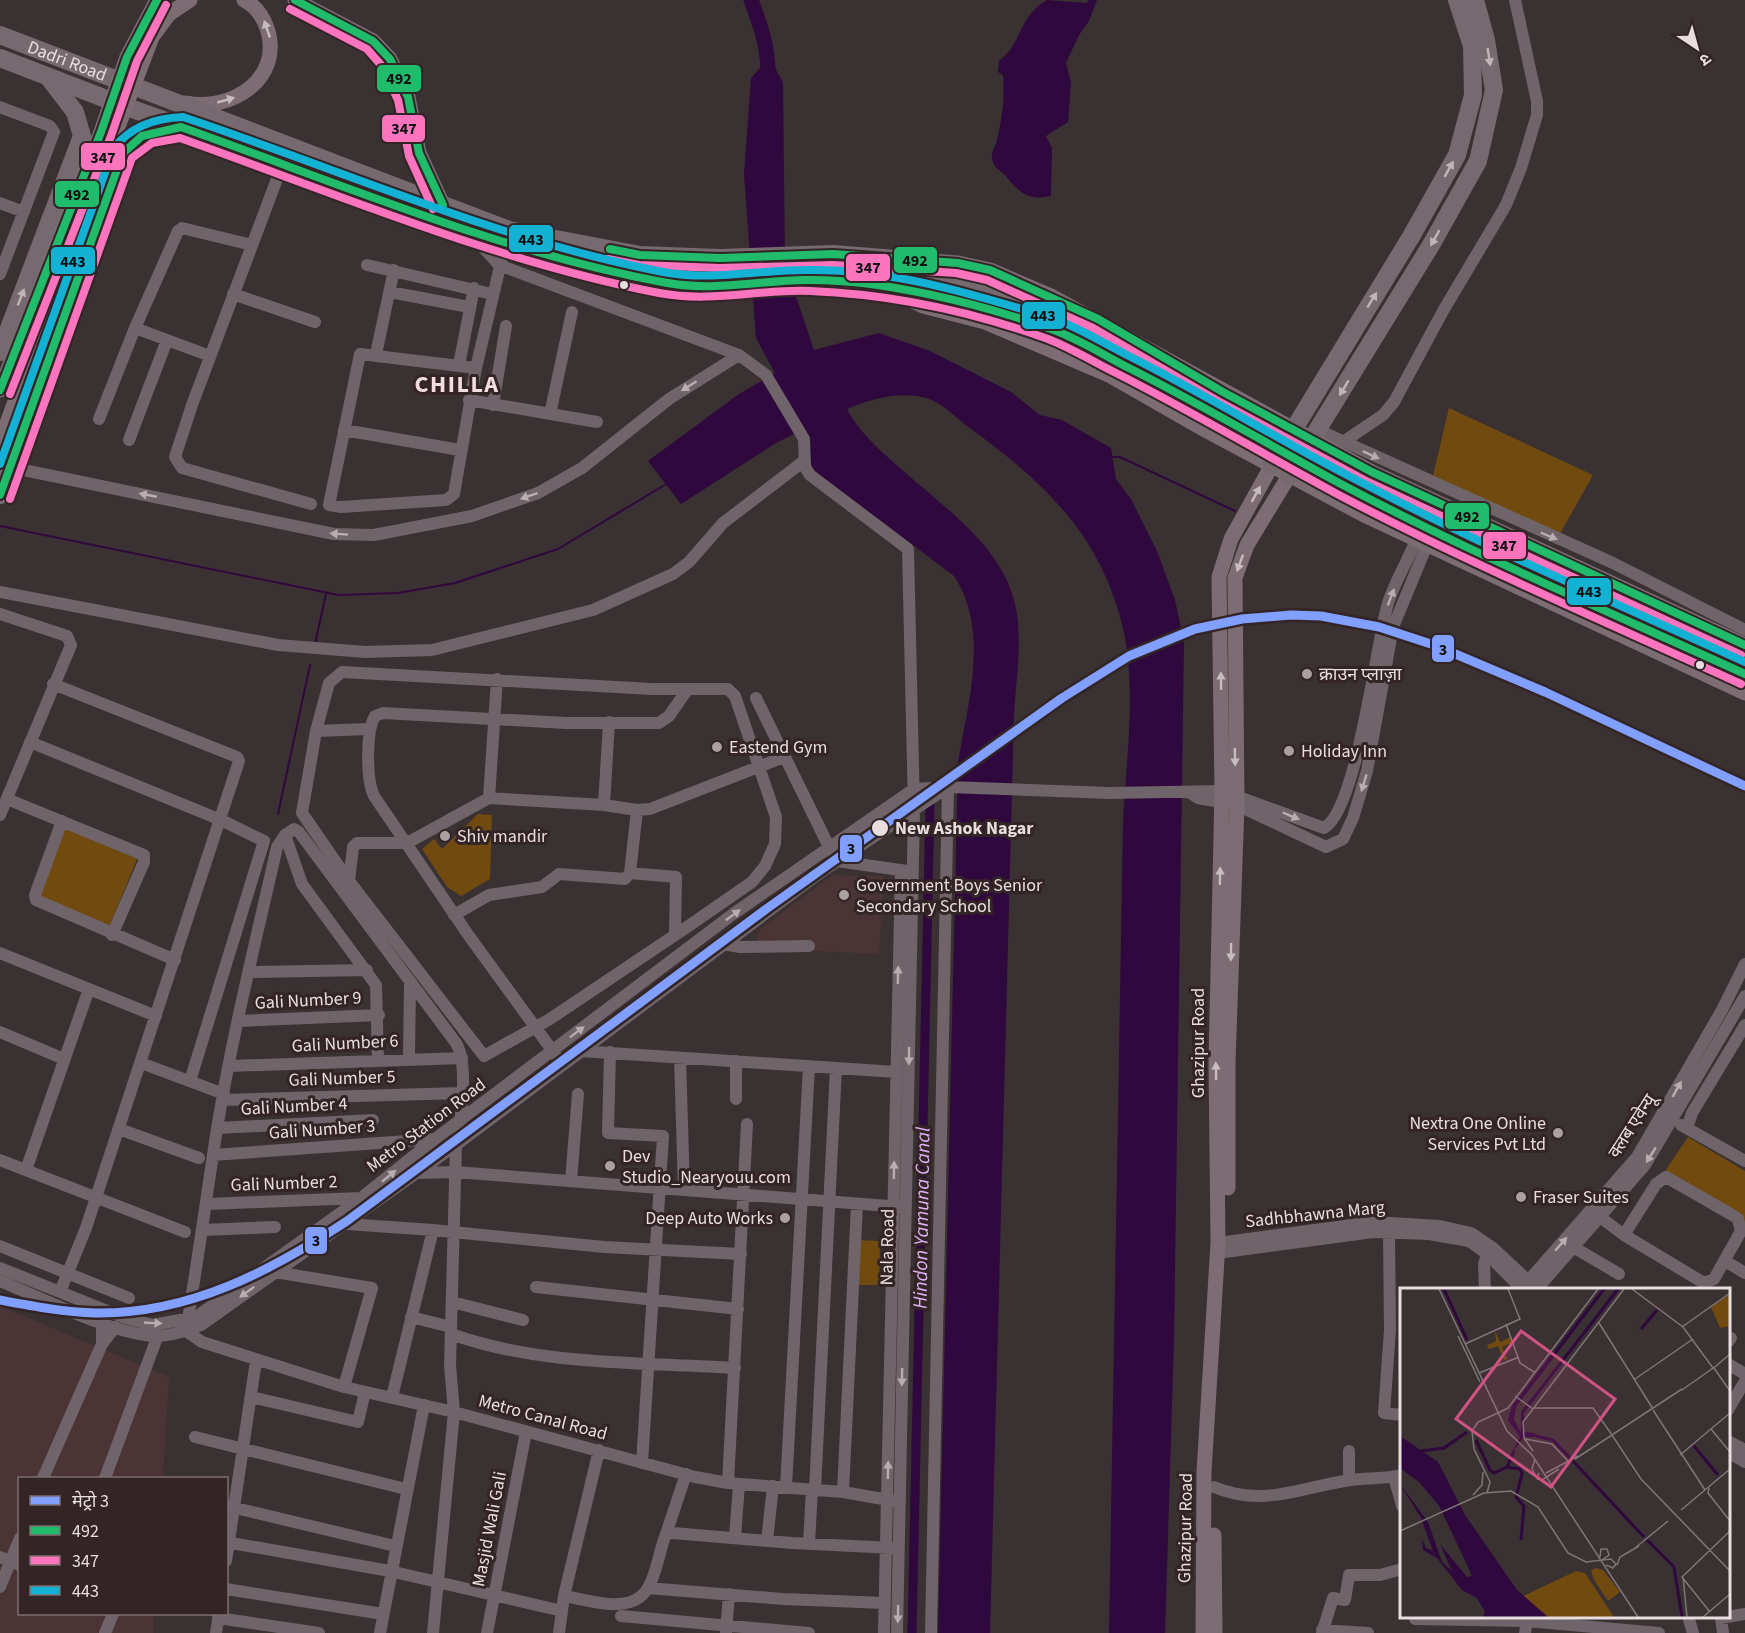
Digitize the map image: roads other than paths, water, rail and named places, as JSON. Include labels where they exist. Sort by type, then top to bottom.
[{"type":"highway","points":[[1272,465],[1457,155],[1473,95],[1472,46],[1458,0]]},
{"type":"highway","points":[[1289,476],[1406,286],[1478,160],[1494,90],[1486,40],[1474,0]]},
{"type":"highway","name":"Dadri Road","points":[[0,35],[443,205],[474,227]]},
{"type":"highway","name":"Dadri Road","points":[[0,58],[283,163],[474,227],[659,282],[691,287],[727,287],[806,280],[855,284],[933,295],[1054,330],[1447,537],[1745,674]]},
{"type":"highway","points":[[73,87],[80,84],[96,86],[100,81],[100,73]]},
{"type":"highway","points":[[0,352],[82,136],[75,112],[48,77]]},
{"type":"highway","points":[[2,490],[123,153],[131,141],[151,131],[181,127]]},
{"type":"highway","points":[[82,136],[123,153]]},
{"type":"highway","name":"Dadri Road","points":[[507,237],[639,255],[720,258],[833,254],[896,259],[1024,299],[1453,525],[1745,661]]},
{"type":"main road","points":[[0,390],[101,132],[127,57],[157,0]]},
{"type":"main road","points":[[0,442],[152,37],[169,14],[190,0]]},
{"type":"main road","points":[[171,100],[196,105],[227,102],[251,89],[268,66],[271,40],[264,18],[244,0]]},
{"type":"main road","points":[[294,0],[373,41],[390,59],[408,97],[419,153],[443,205]]},
{"type":"main road","points":[[896,259],[958,263],[990,270],[1098,319],[1223,392],[1293,428],[1316,435],[1382,477],[1573,567],[1710,620],[1745,645]]},
{"type":"main road","points":[[890,290],[923,306],[985,322],[1109,375],[1289,476],[1421,542],[1745,693]]},
{"type":"main road","points":[[1205,430],[1221,428],[1231,418],[1231,404],[1223,392]]},
{"type":"main road","name":"Ghazipur Road","points":[[1225,797],[1219,577],[1231,539],[1272,465]]},
{"type":"main road","name":"Ghazipur Road","points":[[1215,1633],[1214,1487],[1223,1247],[1216,1062],[1235,578],[1247,545],[1289,476]]},
{"type":"main road","name":"Ghazipur Road","points":[[1203,1633],[1204,1472],[1223,1247]]},
{"type":"street","points":[[1343,442],[1383,415],[1394,402],[1443,310],[1506,205],[1521,168],[1538,108],[1515,0]]},
{"type":"street","points":[[0,107],[50,126],[54,132],[0,274]]},
{"type":"street","points":[[283,163],[210,356],[175,457],[178,465],[311,504]]},
{"type":"street","points":[[0,202],[24,212]]},
{"type":"street","points":[[474,227],[499,265],[739,356],[765,375],[804,440],[804,461],[810,475],[908,549],[914,810],[906,871],[837,861],[756,698]]},
{"type":"street","points":[[99,419],[135,328],[180,229],[195,229],[252,245]]},
{"type":"street","points":[[476,368],[363,352],[359,355],[329,505],[341,507],[449,499],[454,494],[476,368],[507,237]]},
{"type":"street","points":[[368,265],[492,294]]},
{"type":"street","points":[[376,354],[394,270]]},
{"type":"street","points":[[459,365],[474,288]]},
{"type":"street","points":[[390,292],[469,307]]},
{"type":"street","points":[[233,294],[315,322]]},
{"type":"street","points":[[550,414],[572,312]]},
{"type":"street","points":[[494,405],[506,326]]},
{"type":"street","points":[[135,328],[210,356]]},
{"type":"street","points":[[129,440],[167,340]]},
{"type":"street","points":[[9,467],[334,534],[374,535],[472,516],[538,493],[582,468],[669,399],[739,356]]},
{"type":"street","points":[[470,400],[597,422]]},
{"type":"street","points":[[344,430],[460,450]]},
{"type":"street","points":[[1316,435],[1343,442],[1613,563],[1710,620],[1745,630]]},
{"type":"street","points":[[0,592],[278,645],[365,652],[432,650],[593,610],[673,574],[689,562],[723,523],[804,461]]},
{"type":"street","points":[[1225,797],[1326,847],[1334,845],[1345,835],[1367,771],[1393,627],[1421,542]]},
{"type":"street","points":[[1324,828],[1330,824],[1337,813],[1353,764],[1370,700],[1389,601],[1421,542]]},
{"type":"street","points":[[0,614],[70,638],[71,645],[0,815]]},
{"type":"street","points":[[342,672],[687,690],[728,689],[733,693],[776,818],[775,844],[765,866],[752,882],[675,935],[536,1026],[486,1055],[482,1054],[349,881],[301,810],[315,731],[329,683],[342,672]]},
{"type":"street","points":[[489,798],[497,679]]},
{"type":"street","points":[[53,684],[237,757],[239,766],[96,1198],[60,1292]]},
{"type":"street","points":[[562,1064],[454,915],[369,785],[369,729],[373,718],[383,712],[495,719],[662,722],[687,690]]},
{"type":"street","points":[[604,805],[609,722]]},
{"type":"street","points":[[315,731],[369,729]]},
{"type":"street","points":[[30,742],[221,820],[261,838],[264,843],[190,1081]]},
{"type":"street","points":[[349,881],[353,847],[357,843],[407,843],[489,798],[604,805],[637,810],[663,806],[784,757]]},
{"type":"street","points":[[914,789],[951,787],[1110,793],[1190,793],[1198,798],[1225,797],[1324,828],[1334,845]]},
{"type":"street","points":[[931,1633],[951,787]]},
{"type":"street","name":"Metro Station Road","points":[[0,1268],[125,1318],[153,1324],[201,1325],[418,1173],[837,861],[951,787]]},
{"type":"street","name":"Metro Station Road","points":[[0,1281],[115,1327],[158,1335],[187,1325],[361,1198],[435,1139],[733,914],[914,789]]},
{"type":"street","points":[[7,799],[144,855],[144,862],[112,935]]},
{"type":"street","points":[[630,873],[637,810]]},
{"type":"street","points":[[62,821],[35,895],[36,900],[112,935],[175,960]]},
{"type":"street","points":[[187,1325],[208,1204],[213,1155],[249,972],[277,847],[285,835],[294,829],[299,832],[456,1043],[462,1058],[461,1120],[456,1145],[450,1365],[454,1413],[433,1633]]},
{"type":"street","points":[[285,835],[302,884],[376,985],[379,1015],[378,1060]]},
{"type":"street","points":[[843,837],[853,850]]},
{"type":"street","name":"Nala Road","points":[[902,1086],[896,1072],[906,871]]},
{"type":"street","name":"Nala Road","points":[[897,1633],[892,1588],[892,1548],[906,871]]},
{"type":"street","points":[[454,915],[489,895],[541,887],[559,874],[622,879],[630,873],[676,877],[675,935]]},
{"type":"street","points":[[723,944],[740,947],[809,946]]},
{"type":"street","points":[[0,953],[156,1016]]},
{"type":"street","name":"क्लब एवेन्यू","points":[[1531,1288],[1637,1157],[1741,982],[1745,964]]},
{"type":"street","points":[[249,972],[367,970]]},
{"type":"street","points":[[409,1058],[410,982]]},
{"type":"street","points":[[26,1170],[89,989]]},
{"type":"street","name":"क्लब एवेन्यू","points":[[1531,1288],[1573,1247],[1644,1165],[1673,1120],[1745,996]]},
{"type":"street","name":"Gali Number 9","points":[[239,1021],[379,1015]]},
{"type":"street","points":[[1687,1128],[1692,1113],[1745,1025]]},
{"type":"street","points":[[0,1032],[64,1059]]},
{"type":"street","points":[[580,1051],[896,1072]]},
{"type":"street","points":[[610,1052],[608,1133],[663,1136],[642,1463]]},
{"type":"street","name":"Gali Number 6","points":[[230,1066],[409,1058],[462,1058]]},
{"type":"street","points":[[680,1058],[684,1190]]},
{"type":"street","points":[[736,1061],[736,1099]]},
{"type":"street","points":[[141,1063],[190,1081],[224,1097]]},
{"type":"street","points":[[767,1541],[779,1486],[809,1066]]},
{"type":"street","points":[[808,1544],[814,1490],[836,1068]]},
{"type":"street","name":"Gali Number 5","points":[[224,1097],[461,1093]]},
{"type":"street","points":[[571,1181],[578,1094]]},
{"type":"street","name":"Gali Number 4","points":[[218,1128],[373,1120]]},
{"type":"street","points":[[1673,1120],[1745,1161]]},
{"type":"street","points":[[735,1538],[733,1483],[735,1368],[747,1124]]},
{"type":"street","points":[[119,1129],[199,1158]]},
{"type":"street","name":"Gali Number 3","points":[[213,1155],[435,1139]]},
{"type":"street","points":[[0,1160],[185,1232]]},
{"type":"street","points":[[418,1173],[455,1172],[900,1207]]},
{"type":"street","points":[[1600,1217],[1624,1235],[1704,1283],[1714,1279],[1741,1231],[1738,1219],[1734,1216],[1666,1177],[1656,1184],[1624,1235]]},
{"type":"street","name":"Gali Number 2","points":[[208,1204],[361,1198]]},
{"type":"street","points":[[843,1492],[857,1204]]},
{"type":"street","name":"Sadhbhawna Marg","points":[[1223,1247],[1374,1222],[1440,1226],[1471,1233],[1493,1248],[1531,1288]]},
{"type":"street","points":[[347,1224],[559,1243],[741,1254]]},
{"type":"street","points":[[203,1230],[275,1227]]},
{"type":"street","points":[[392,1397],[433,1230]]},
{"type":"street","name":"Sadhbhawna Marg","points":[[1223,1247],[1373,1232],[1429,1234],[1468,1241],[1531,1288]]},
{"type":"street","points":[[1389,1233],[1390,1330],[1384,1413],[1400,1415]]},
{"type":"street","points":[[1713,1288],[1745,1241]]},
{"type":"street","points":[[0,1246],[129,1298]]},
{"type":"street","points":[[1573,1247],[1619,1274]]},
{"type":"street","points":[[1485,1288],[1484,1264],[1487,1254]]},
{"type":"street","points":[[1730,1264],[1745,1273]]},
{"type":"street","points":[[275,1272],[371,1286],[344,1387]]},
{"type":"street","points":[[536,1287],[738,1309]]},
{"type":"street","points":[[452,1302],[523,1320]]},
{"type":"street","points":[[411,1317],[451,1330],[484,1346],[557,1358],[735,1368]]},
{"type":"street","points":[[102,1322],[102,1344]]},
{"type":"street","name":"Metro Canal Road","points":[[187,1325],[202,1342],[256,1361],[344,1387],[392,1397],[642,1463],[733,1483],[843,1492],[894,1502]]},
{"type":"street","points":[[44,1477],[102,1344],[115,1327]]},
{"type":"street","points":[[106,1477],[158,1335]]},
{"type":"street","points":[[256,1361],[243,1449],[230,1506],[228,1542],[390,1571],[562,1611]]},
{"type":"street","points":[[1730,1365],[1745,1374]]},
{"type":"street","points":[[1730,1407],[1745,1381]]},
{"type":"street","points":[[251,1396],[358,1422],[365,1392]]},
{"type":"street","points":[[380,1633],[390,1571],[424,1406]]},
{"type":"street","name":"Masjid Wali Gali","points":[[487,1633],[526,1432]]},
{"type":"street","points":[[195,1437],[406,1489]]},
{"type":"street","points":[[1730,1442],[1745,1450]]},
{"type":"street","points":[[559,1633],[564,1596],[599,1450]]},
{"type":"street","points":[[1349,1451],[1349,1480]]},
{"type":"street","points":[[1730,1453],[1745,1462]]},
{"type":"street","points":[[564,1596],[620,1605],[636,1601],[648,1588],[686,1474]]},
{"type":"street","points":[[1214,1487],[1232,1494],[1254,1498],[1349,1480],[1398,1476],[1400,1496]]},
{"type":"street","points":[[230,1506],[395,1546]]},
{"type":"street","points":[[666,1534],[892,1548]]},
{"type":"street","points":[[0,1587],[18,1543]]},
{"type":"street","points":[[1368,1633],[1322,1631],[1333,1598],[1345,1600],[1349,1575],[1380,1575],[1400,1569]]},
{"type":"street","points":[[648,1588],[783,1599],[885,1603]]},
{"type":"street","name":"Nala Road","points":[[884,1633],[885,1603],[892,1588]]},
{"type":"street","points":[[228,1589],[383,1614]]},
{"type":"street","points":[[727,1629],[729,1594]]},
{"type":"street","points":[[1730,1616],[1745,1614]]},
{"type":"street","points":[[105,1633],[113,1615]]},
{"type":"street","points":[[216,1633],[218,1616],[319,1633]]},
{"type":"street","points":[[621,1616],[727,1629],[809,1633]]},
{"type":"street","points":[[1412,1633],[1415,1618],[1526,1627],[1659,1633]]},
{"type":"street","points":[[1688,1618],[1694,1633]]},
{"type":"street","points":[[1721,1618],[1723,1633]]},
{"type":"waterway","points":[[751,0],[764,38],[768,78]]},
{"type":"waterway","points":[[1112,457],[1120,457],[1235,511]]},
{"type":"waterway","points":[[0,526],[338,595],[398,593],[455,583],[558,549],[668,483]]},
{"type":"waterway","points":[[315,644],[326,594]]},
{"type":"waterway","points":[[278,814],[310,665]]},
{"type":"waterway","name":"Hindon Yamuna Canal","points":[[912,1633],[930,804]]},
{"type":"metro line","name":"3","points":[[0,1300],[72,1311],[96,1313],[131,1311],[197,1298],[289,1257],[347,1221],[769,907],[1062,698],[1129,656],[1195,629],[1242,619],[1291,615],[1321,616],[1379,627],[1434,645],[1545,692],[1745,786]]},
{"type":"place","name":"क्राउन प्लाज़ा","points":[[1307,674]]},
{"type":"place","name":"Eastend Gym","points":[[717,747]]},
{"type":"place","name":"Holiday Inn","points":[[1289,751]]},
{"type":"place","name":"New Ashok Nagar","points":[[880,828]]},
{"type":"place","name":"Shiv mandir","points":[[445,836]]},
{"type":"place","name":"Government Boys Senior Secondary School","points":[[844,895]]},
{"type":"place","name":"Nextra One Online Services Pvt Ltd","points":[[1558,1133]]},
{"type":"place","name":"Dev Studio_Nearyouu.com","points":[[610,1166]]},
{"type":"place","name":"Fraser Suites","points":[[1521,1197]]},
{"type":"place","name":"Deep Auto Works","points":[[785,1218]]},
{"type":"district","name":"CHILLA","points":[[457,384]]}]
